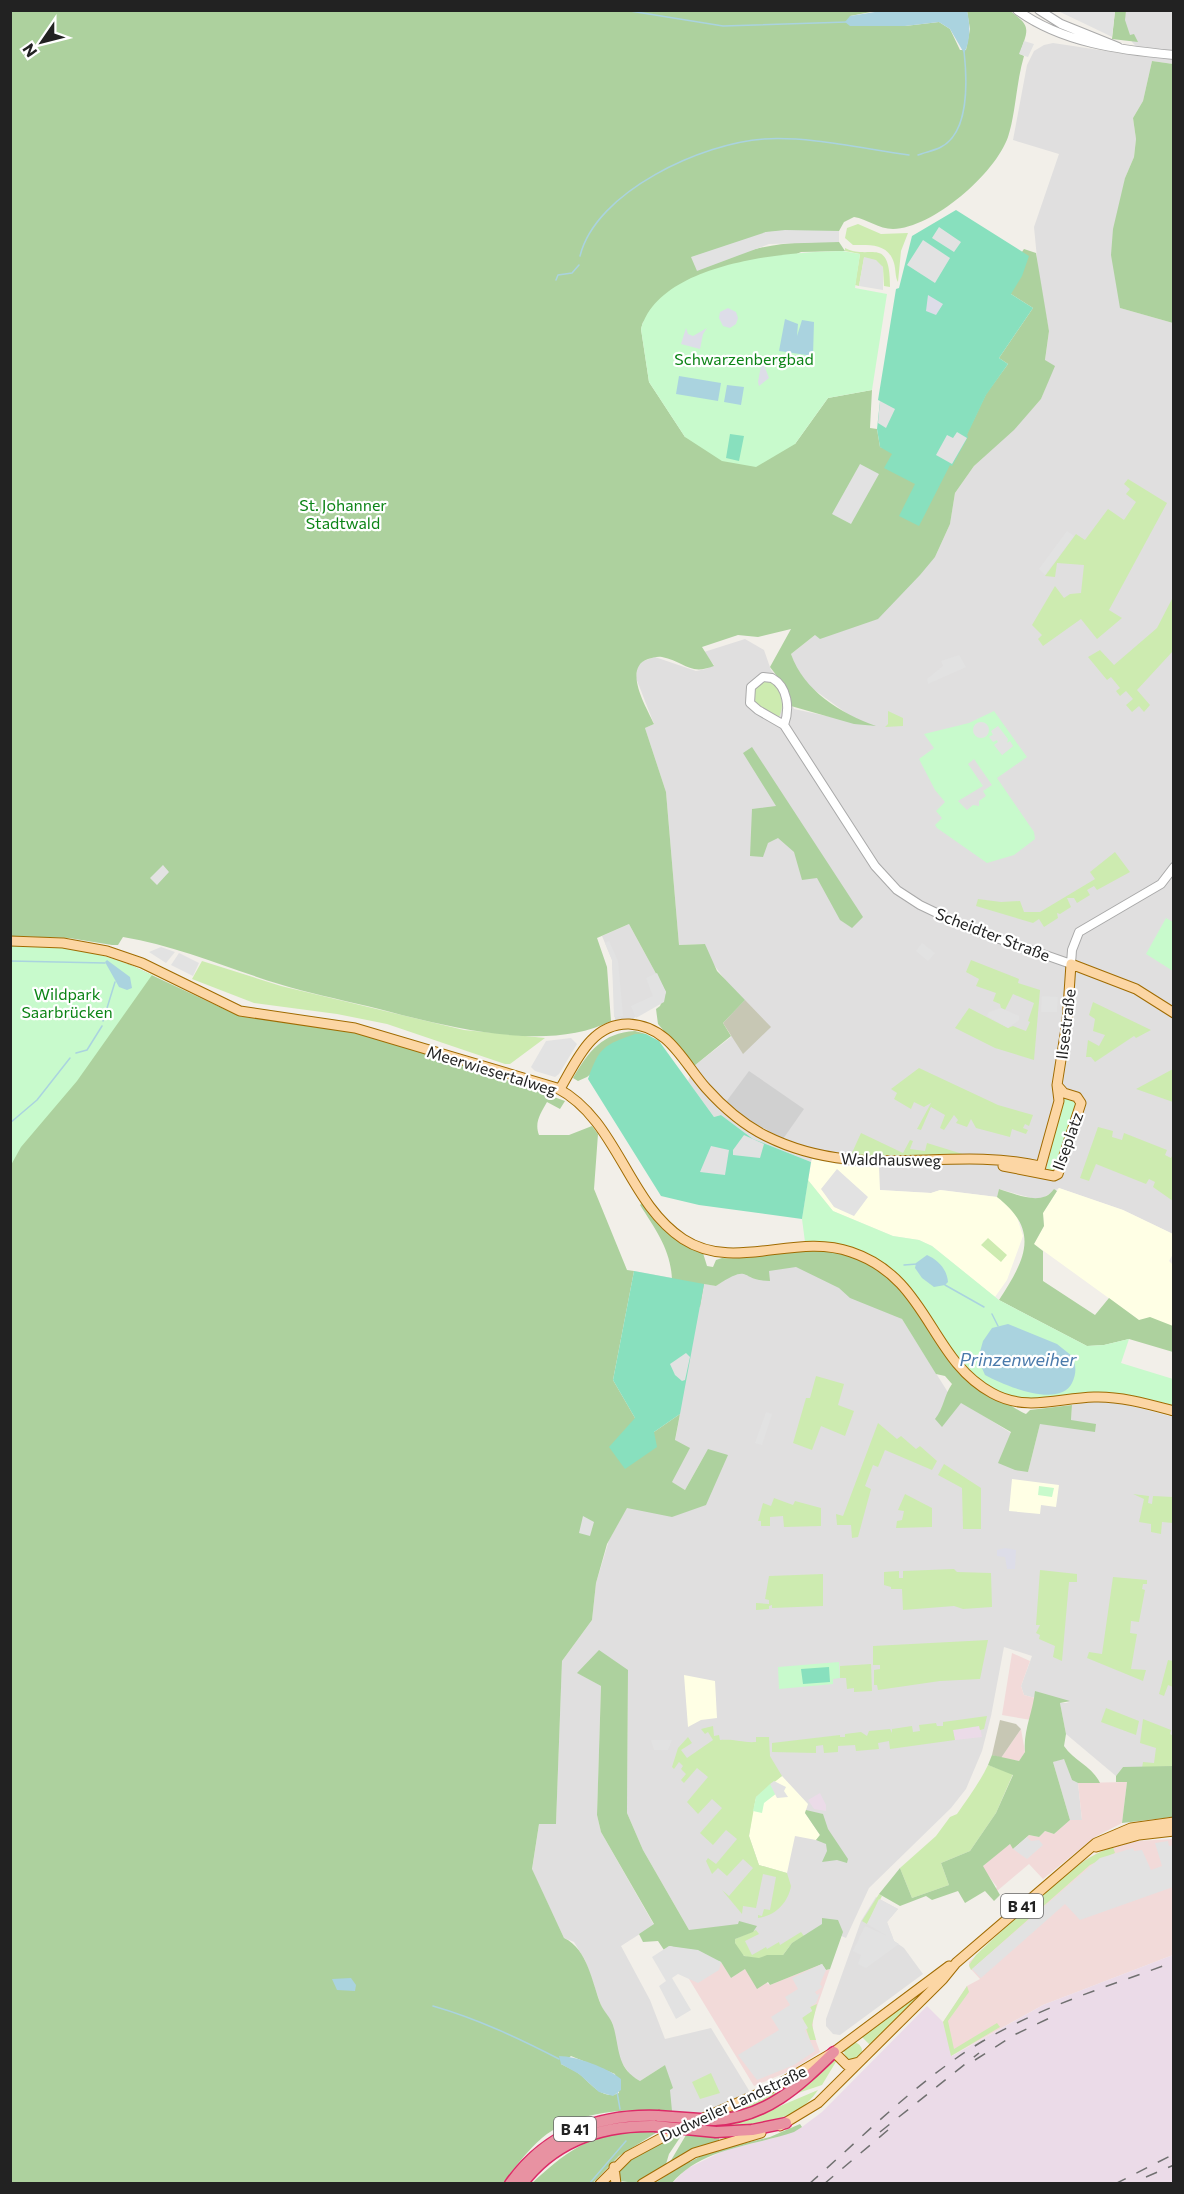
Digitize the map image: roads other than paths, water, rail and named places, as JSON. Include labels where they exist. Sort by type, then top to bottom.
[{"type":"highway","name":"B 41","points":[[522,2184],[550,2156],[576,2139],[614,2128],[657,2121],[714,2120],[743,2116],[774,2104],[791,2092],[834,2052]]},
{"type":"highway","name":"B 41","points":[[510,2184],[526,2164],[548,2144],[585,2125],[626,2116],[716,2132],[752,2130],[786,2123]]},
{"type":"main road","name":"Meerwiesertalweg","points":[[10,941],[63,943],[107,951],[142,963],[240,1011],[355,1028],[560,1089],[576,1100],[595,1120],[658,1216],[674,1232],[695,1246],[719,1253],[749,1253],[806,1245],[849,1251],[896,1277],[913,1296],[962,1369],[994,1394],[1016,1402],[1042,1404],[1093,1397],[1113,1398],[1173,1411]]},
{"type":"main road","name":"Scheidter Straße","points":[[1071,964],[1136,990],[1173,1013]]},
{"type":"main road","name":"Ilsestraße","points":[[1057,1084],[1067,1022],[1071,964]]},
{"type":"main road","name":"Waldhausweg","points":[[560,1089],[582,1050],[596,1035],[624,1024],[643,1026],[663,1036],[721,1103],[743,1122],[769,1138],[848,1161],[977,1161],[1039,1170]]},
{"type":"main road","name":"Ilseplatz","points":[[1057,1084],[1061,1094],[1039,1170],[1054,1176],[1058,1174],[1080,1108],[1080,1099],[1061,1094]]},
{"type":"main road","name":"Dudweiler Landstraße","points":[[642,2184],[694,2153],[786,2123],[818,2103],[956,1963],[1088,1849],[1103,1838],[1127,1829],[1173,1822]]},
{"type":"main road","name":"Dudweiler Landstraße","points":[[1088,1849],[1139,1835],[1173,1831]]},
{"type":"main road","name":"Dudweiler Landstraße","points":[[600,2184],[614,2167],[651,2142],[776,2086],[834,2052],[956,1963]]},
{"type":"main road","points":[[834,2052],[848,2065],[862,2059],[867,2045],[860,2039],[852,2038]]},
{"type":"main road","points":[[614,2167],[616,2184]]},
{"type":"street","points":[[1017,10],[1047,27],[1092,43],[1173,55]]},
{"type":"street","points":[[1039,10],[1071,29],[1118,47]]},
{"type":"street","name":"Scheidter Straße","points":[[784,725],[788,712],[781,686],[772,678],[758,680],[751,687],[750,703],[784,725],[875,866],[897,890],[957,923],[1071,964]]},
{"type":"street","points":[[1071,964],[1071,954],[1079,932],[1161,884],[1173,867]]},
{"type":"water","points":[[881,11],[967,11],[969,32],[964,53],[950,29],[939,22],[905,26],[850,26],[845,22],[850,16]]},
{"type":"water","points":[[785,319],[798,324],[797,336],[802,320],[814,322],[813,356],[779,351]]},
{"type":"water","points":[[679,376],[721,383],[718,401],[676,394]]},
{"type":"water","points":[[727,385],[744,387],[741,405],[724,402]]},
{"type":"water","points":[[107,960],[130,977],[132,988],[127,990],[119,987],[105,962]]},
{"type":"water","points":[[927,1255],[944,1269],[948,1282],[945,1285],[934,1287],[922,1278],[915,1268],[916,1263]]},
{"type":"water","name":"Prinzenweiher","points":[[1008,1324],[1057,1344],[1072,1356],[1075,1376],[1065,1391],[1044,1395],[1017,1389],[985,1375],[978,1359],[983,1341],[992,1328]]},
{"type":"water","points":[[351,1978],[356,1985],[355,1991],[337,1990],[332,1979]]},
{"type":"water","points":[[559,2056],[583,2060],[608,2071],[621,2079],[621,2090],[613,2096],[599,2092],[579,2074],[561,2064]]},
{"type":"waterway","points":[[624,10],[723,26],[847,22]]},
{"type":"waterway","points":[[918,155],[941,147],[950,140],[957,129],[965,104],[964,51]]},
{"type":"waterway","points":[[580,256],[590,232],[607,211],[629,191],[683,161],[712,150],[764,139],[799,139],[909,155]]},
{"type":"waterway","points":[[556,280],[558,275],[572,273],[579,265]]},
{"type":"waterway","points":[[10,961],[105,963]]},
{"type":"waterway","points":[[103,1021],[115,982]]},
{"type":"waterway","points":[[76,1053],[87,1050],[102,1026]]},
{"type":"waterway","points":[[10,1123],[37,1100],[70,1058]]},
{"type":"waterway","points":[[904,1265],[917,1264]]},
{"type":"waterway","points":[[945,1285],[984,1307]]},
{"type":"waterway","points":[[992,1314],[998,1326]]},
{"type":"waterway","points":[[433,2006],[498,2029],[559,2059]]},
{"type":"waterway","points":[[617,2092],[620,2109]]},
{"type":"waterway","points":[[589,2184],[626,2141]]},
{"type":"railway","points":[[809,2184],[915,2090],[959,2056],[983,2041],[1053,2007],[1174,1962]]},
{"type":"railway","points":[[975,2060],[1014,2035],[1058,2014]]},
{"type":"railway","points":[[880,2132],[979,2053]]},
{"type":"railway","points":[[824,2184],[888,2130]]},
{"type":"railway","points":[[1115,2184],[1174,2154]]},
{"type":"railway","points":[[1146,2177],[1174,2165]]},
{"type":"park label","name":"Schwarzenbergbad","points":[[744,358]]},
{"type":"park label","name":"St. Johanner Stadtwald","points":[[343,513]]},
{"type":"park label","name":"Wildpark Saarbrücken","points":[[67,1002]]}]
